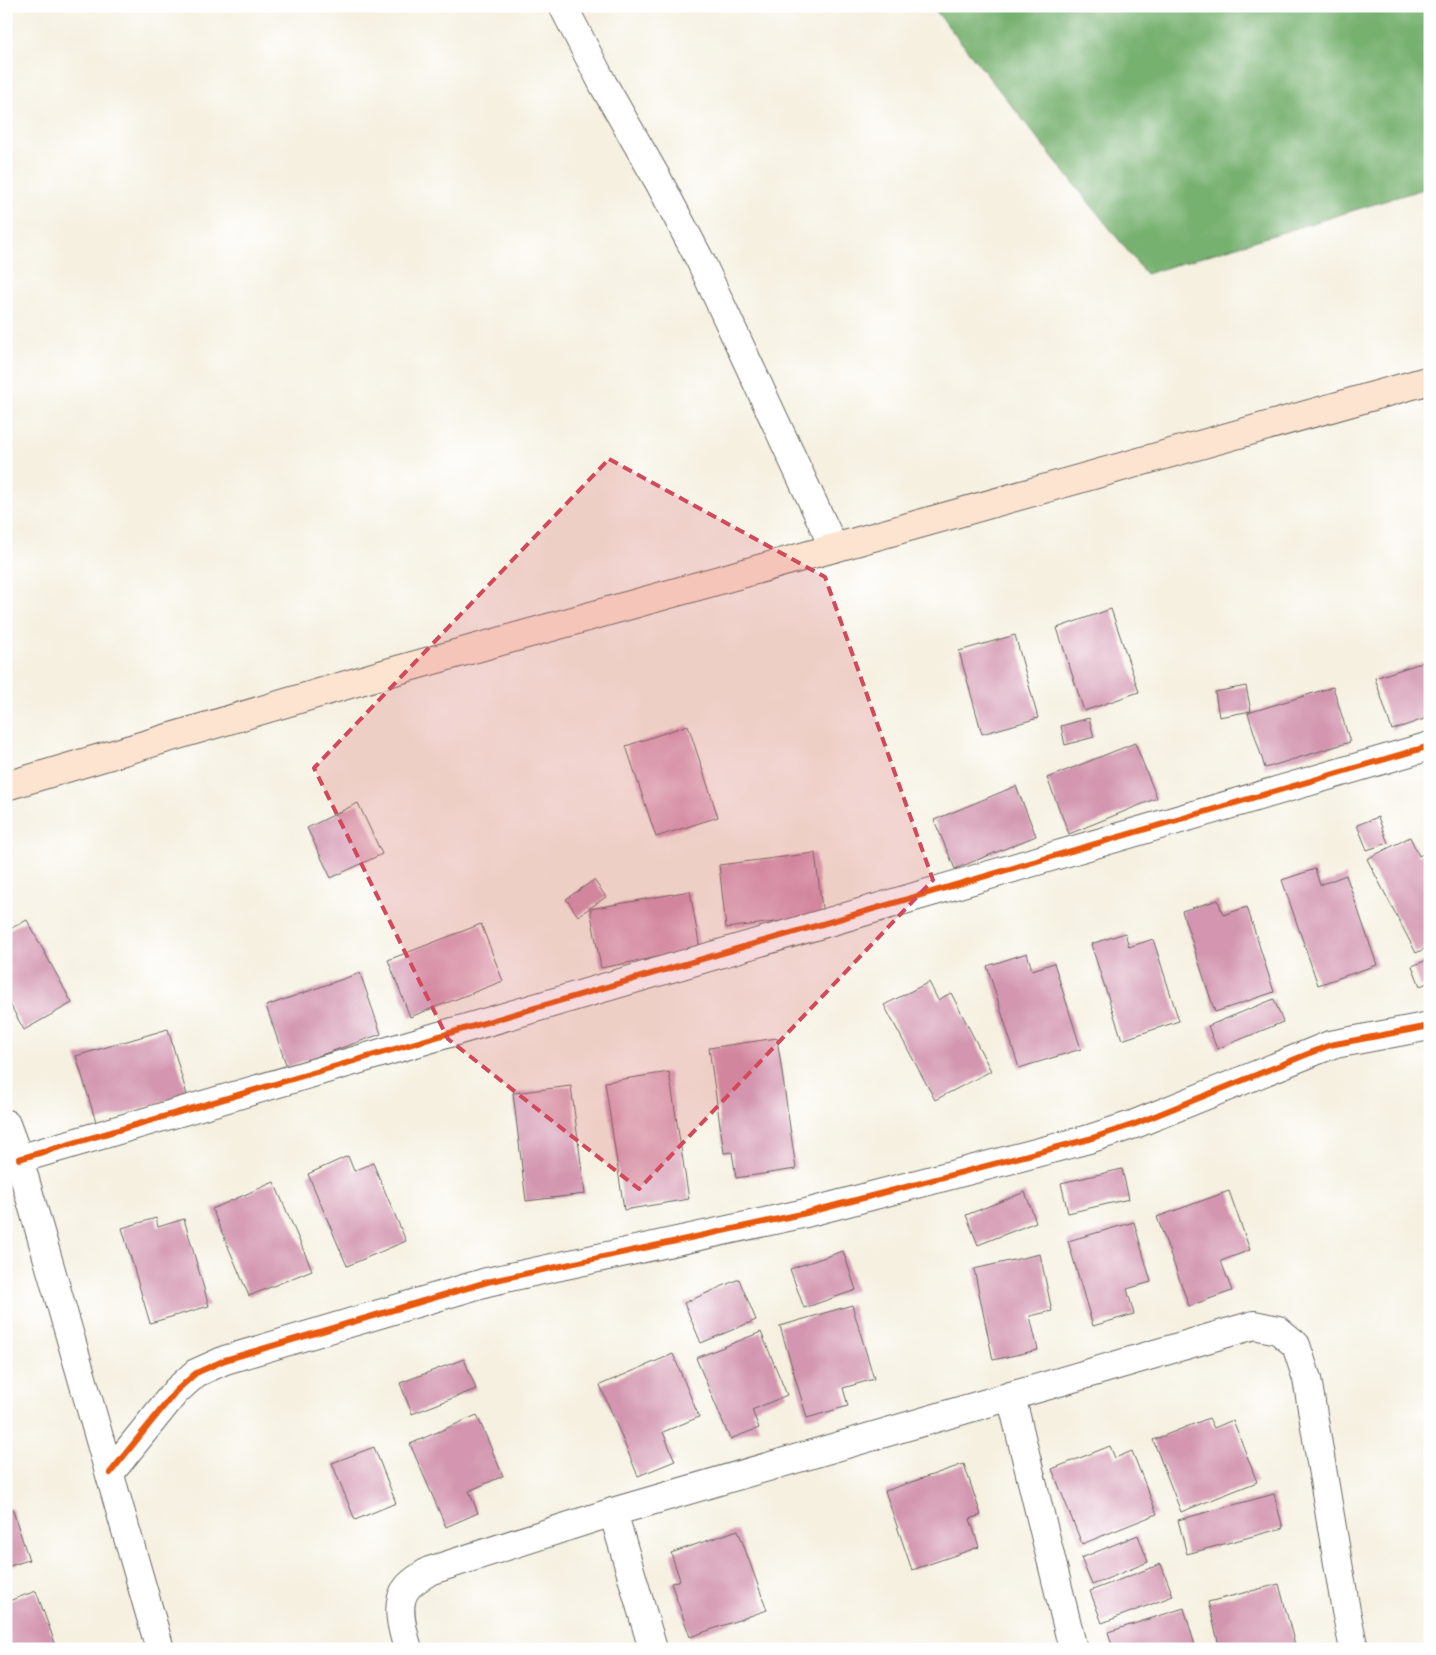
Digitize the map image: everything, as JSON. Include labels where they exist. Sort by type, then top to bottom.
[{"type":"main road","points":[[6,786],[380,674],[1430,380]]},
{"type":"street","points":[[563,6],[603,84],[659,182],[701,262],[834,548]]},
{"type":"street","points":[[19,1159],[1430,746]]},
{"type":"street","points":[[110,1473],[176,1391],[196,1373],[225,1360],[487,1282],[806,1213],[1088,1138],[1134,1124],[1330,1045],[1430,1026]]},
{"type":"street","points":[[6,1124],[19,1159],[160,1649]]},
{"type":"street","points":[[408,1649],[402,1630],[400,1606],[406,1588],[429,1571],[613,1512],[1254,1325],[1278,1330],[1296,1345],[1307,1379],[1354,1649]]},
{"type":"street","points":[[1011,1396],[1073,1649]]},
{"type":"street","points":[[613,1512],[653,1649]]},
{"type":"highlighted area","points":[[609,459],[825,577],[933,880],[639,1189],[448,1039],[314,768]]},
{"type":"green space","points":[[932,6],[1430,6],[1430,187],[1146,274]]},
{"type":"building","points":[[1111,609],[1139,692],[1084,711],[1057,628]]},
{"type":"building","points":[[1015,635],[1038,718],[982,734],[959,651]]},
{"type":"building","points":[[1430,660],[1430,717],[1392,730],[1375,678]]},
{"type":"building","points":[[1246,686],[1251,711],[1219,717],[1215,692]]},
{"type":"building","points":[[1333,687],[1350,742],[1265,768],[1248,713]]},
{"type":"building","points":[[1089,718],[1094,737],[1065,745],[1061,726]]},
{"type":"building","points":[[688,725],[718,817],[656,837],[626,746]]},
{"type":"building","points":[[1135,743],[1157,798],[1069,834],[1047,778]]},
{"type":"building","points":[[1016,786],[1036,836],[955,869],[934,820]]},
{"type":"building","points":[[358,803],[382,854],[331,878],[307,828]]},
{"type":"building","points":[[1378,817],[1388,843],[1367,850],[1357,825]]},
{"type":"building","points":[[1410,837],[1419,856],[1430,850],[1430,946],[1416,953],[1367,859]]},
{"type":"building","points":[[815,853],[823,916],[726,928],[719,865]]},
{"type":"building","points":[[1315,869],[1320,885],[1346,875],[1377,965],[1318,985],[1282,880]]},
{"type":"building","points":[[594,880],[606,897],[578,916],[566,899]]},
{"type":"building","points":[[690,891],[700,949],[601,968],[590,909]]},
{"type":"building","points":[[1218,900],[1223,915],[1247,907],[1274,992],[1215,1012],[1182,911]]},
{"type":"building","points":[[27,920],[72,1003],[24,1030],[6,997],[6,931]]},
{"type":"building","points":[[481,924],[503,981],[410,1017],[388,960]]},
{"type":"building","points":[[1125,933],[1129,947],[1153,939],[1179,1021],[1122,1040],[1091,944]]},
{"type":"building","points":[[1027,953],[1032,970],[1054,963],[1081,1049],[1019,1068],[987,966]]},
{"type":"building","points":[[1430,959],[1430,982],[1420,986],[1412,966]]},
{"type":"building","points":[[360,973],[381,1034],[287,1067],[266,1006]]},
{"type":"building","points":[[929,982],[938,1000],[951,993],[991,1071],[935,1100],[884,1005]]},
{"type":"building","points":[[1274,999],[1283,1022],[1217,1049],[1208,1026]]},
{"type":"building","points":[[168,1029],[187,1095],[96,1122],[76,1056]]},
{"type":"building","points":[[777,1038],[796,1169],[736,1178],[732,1152],[724,1153],[709,1048]]},
{"type":"building","points":[[669,1072],[689,1199],[624,1210],[605,1082]]},
{"type":"building","points":[[571,1086],[585,1194],[526,1201],[513,1093]]},
{"type":"building","points":[[348,1156],[354,1171],[373,1163],[406,1241],[347,1266],[308,1174]]},
{"type":"building","points":[[1122,1169],[1129,1199],[1068,1213],[1061,1183]]},
{"type":"building","points":[[274,1182],[312,1270],[249,1296],[212,1209]]},
{"type":"building","points":[[1229,1191],[1250,1250],[1221,1261],[1232,1291],[1189,1306],[1157,1217]]},
{"type":"building","points":[[1025,1192],[1036,1222],[978,1245],[966,1215]]},
{"type":"building","points":[[156,1218],[158,1227],[184,1219],[209,1306],[150,1323],[122,1228]]},
{"type":"building","points":[[1134,1222],[1151,1282],[1127,1289],[1134,1314],[1093,1326],[1068,1241]]},
{"type":"building","points":[[843,1251],[856,1290],[804,1308],[790,1269]]},
{"type":"building","points":[[1040,1254],[1052,1311],[1030,1316],[1038,1350],[993,1360],[974,1269]]},
{"type":"building","points":[[739,1279],[756,1320],[701,1343],[684,1303]]},
{"type":"building","points":[[852,1305],[874,1379],[843,1388],[848,1406],[807,1418],[780,1326]]},
{"type":"building","points":[[761,1332],[787,1395],[752,1410],[759,1428],[730,1439],[696,1358]]},
{"type":"building","points":[[673,1354],[699,1417],[663,1432],[675,1461],[638,1476],[600,1385]]},
{"type":"building","points":[[464,1359],[476,1389],[412,1414],[400,1383]]},
{"type":"building","points":[[477,1415],[503,1476],[469,1491],[478,1513],[446,1527],[410,1444]]},
{"type":"building","points":[[1209,1418],[1214,1428],[1233,1420],[1257,1482],[1181,1512],[1153,1440]]},
{"type":"building","points":[[1110,1446],[1115,1458],[1132,1451],[1157,1514],[1082,1544],[1052,1469]]},
{"type":"building","points":[[374,1447],[396,1503],[355,1520],[332,1463]]},
{"type":"building","points":[[964,1464],[981,1515],[970,1519],[979,1547],[912,1570],[885,1491]]},
{"type":"building","points":[[1274,1494],[1283,1528],[1187,1554],[1178,1520]]},
{"type":"building","points":[[12,1508],[29,1560],[6,1567],[6,1510]]},
{"type":"building","points":[[738,1530],[767,1610],[690,1637],[671,1583],[680,1580],[671,1553]]},
{"type":"building","points":[[1138,1535],[1148,1562],[1092,1585],[1081,1558]]},
{"type":"building","points":[[1161,1564],[1173,1596],[1102,1623],[1090,1591]]},
{"type":"building","points":[[1279,1584],[1296,1649],[1220,1649],[1208,1602]]},
{"type":"building","points":[[36,1591],[55,1643],[39,1649],[6,1649],[6,1602]]},
{"type":"building","points":[[1184,1608],[1196,1649],[1113,1649],[1108,1632]]},
{"type":"cycle path","points":[[19,1159],[1430,746]]},
{"type":"cycle path","points":[[110,1473],[176,1391],[196,1373],[225,1360],[487,1282],[806,1213],[1089,1139],[1135,1124],[1330,1045],[1430,1026]]}]
